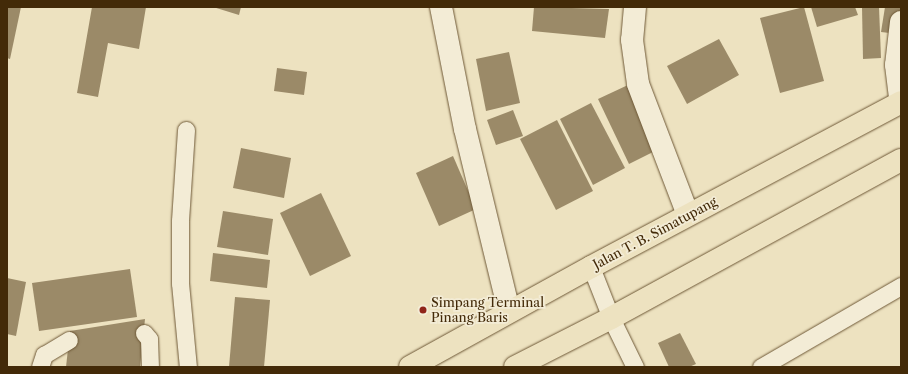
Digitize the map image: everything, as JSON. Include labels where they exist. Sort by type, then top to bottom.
[{"type":"main road","name":"Jalan T. B. Simatupang","points":[[410,367],[509,311],[901,103]]},
{"type":"main road","points":[[515,367],[611,318],[901,160]]},
{"type":"street","points":[[442,7],[465,129],[509,311]]},
{"type":"street","points":[[635,7],[632,40],[638,84],[688,215]]},
{"type":"street","points":[[901,22],[896,65],[901,103]]},
{"type":"lane","points":[[186,130],[180,221],[180,283],[188,367]]},
{"type":"lane","points":[[591,267],[611,318],[635,367]]},
{"type":"lane","points":[[761,367],[901,286]]},
{"type":"lane","points":[[144,333],[149,339],[150,367]]},
{"type":"lane","points":[[40,367],[44,355],[69,340]]},
{"type":"building","points":[[7,7],[21,7],[10,59],[7,58]]},
{"type":"building","points":[[92,7],[146,7],[139,49],[108,43],[98,97],[77,93]]},
{"type":"building","points":[[213,7],[241,7],[239,15]]},
{"type":"building","points":[[534,7],[609,9],[605,38],[532,31]]},
{"type":"building","points":[[804,7],[824,81],[780,93],[760,18]]},
{"type":"building","points":[[811,7],[855,7],[858,15],[817,27]]},
{"type":"building","points":[[862,7],[879,7],[881,58],[863,59]]},
{"type":"building","points":[[885,7],[901,7],[898,34],[881,32]]},
{"type":"building","points":[[719,39],[739,75],[687,104],[667,66]]},
{"type":"building","points":[[509,52],[520,103],[486,111],[476,59]]},
{"type":"building","points":[[277,68],[307,72],[304,95],[274,91]]},
{"type":"building","points":[[628,85],[659,149],[629,164],[598,99]]},
{"type":"building","points":[[591,103],[625,168],[593,185],[560,119]]},
{"type":"building","points":[[513,110],[523,136],[496,145],[487,120]]},
{"type":"building","points":[[557,120],[593,191],[556,210],[520,139]]},
{"type":"building","points":[[241,148],[291,158],[284,198],[233,188]]},
{"type":"building","points":[[453,156],[476,209],[439,226],[416,173]]},
{"type":"building","points":[[321,193],[351,256],[310,276],[280,213]]},
{"type":"building","points":[[223,211],[273,219],[268,255],[217,247]]},
{"type":"building","points":[[213,253],[270,260],[267,288],[210,281]]},
{"type":"building","points":[[130,269],[137,317],[39,331],[32,283]]},
{"type":"building","points":[[7,278],[26,282],[16,336],[7,334]]},
{"type":"building","points":[[235,297],[270,300],[264,367],[229,367]]},
{"type":"building","points":[[145,319],[140,367],[66,367],[70,331]]},
{"type":"building","points":[[680,333],[696,364],[689,367],[669,367],[658,343]]},
{"type":"place","name":"Simpang Terminal Pinang Baris","points":[[423,310]]}]
